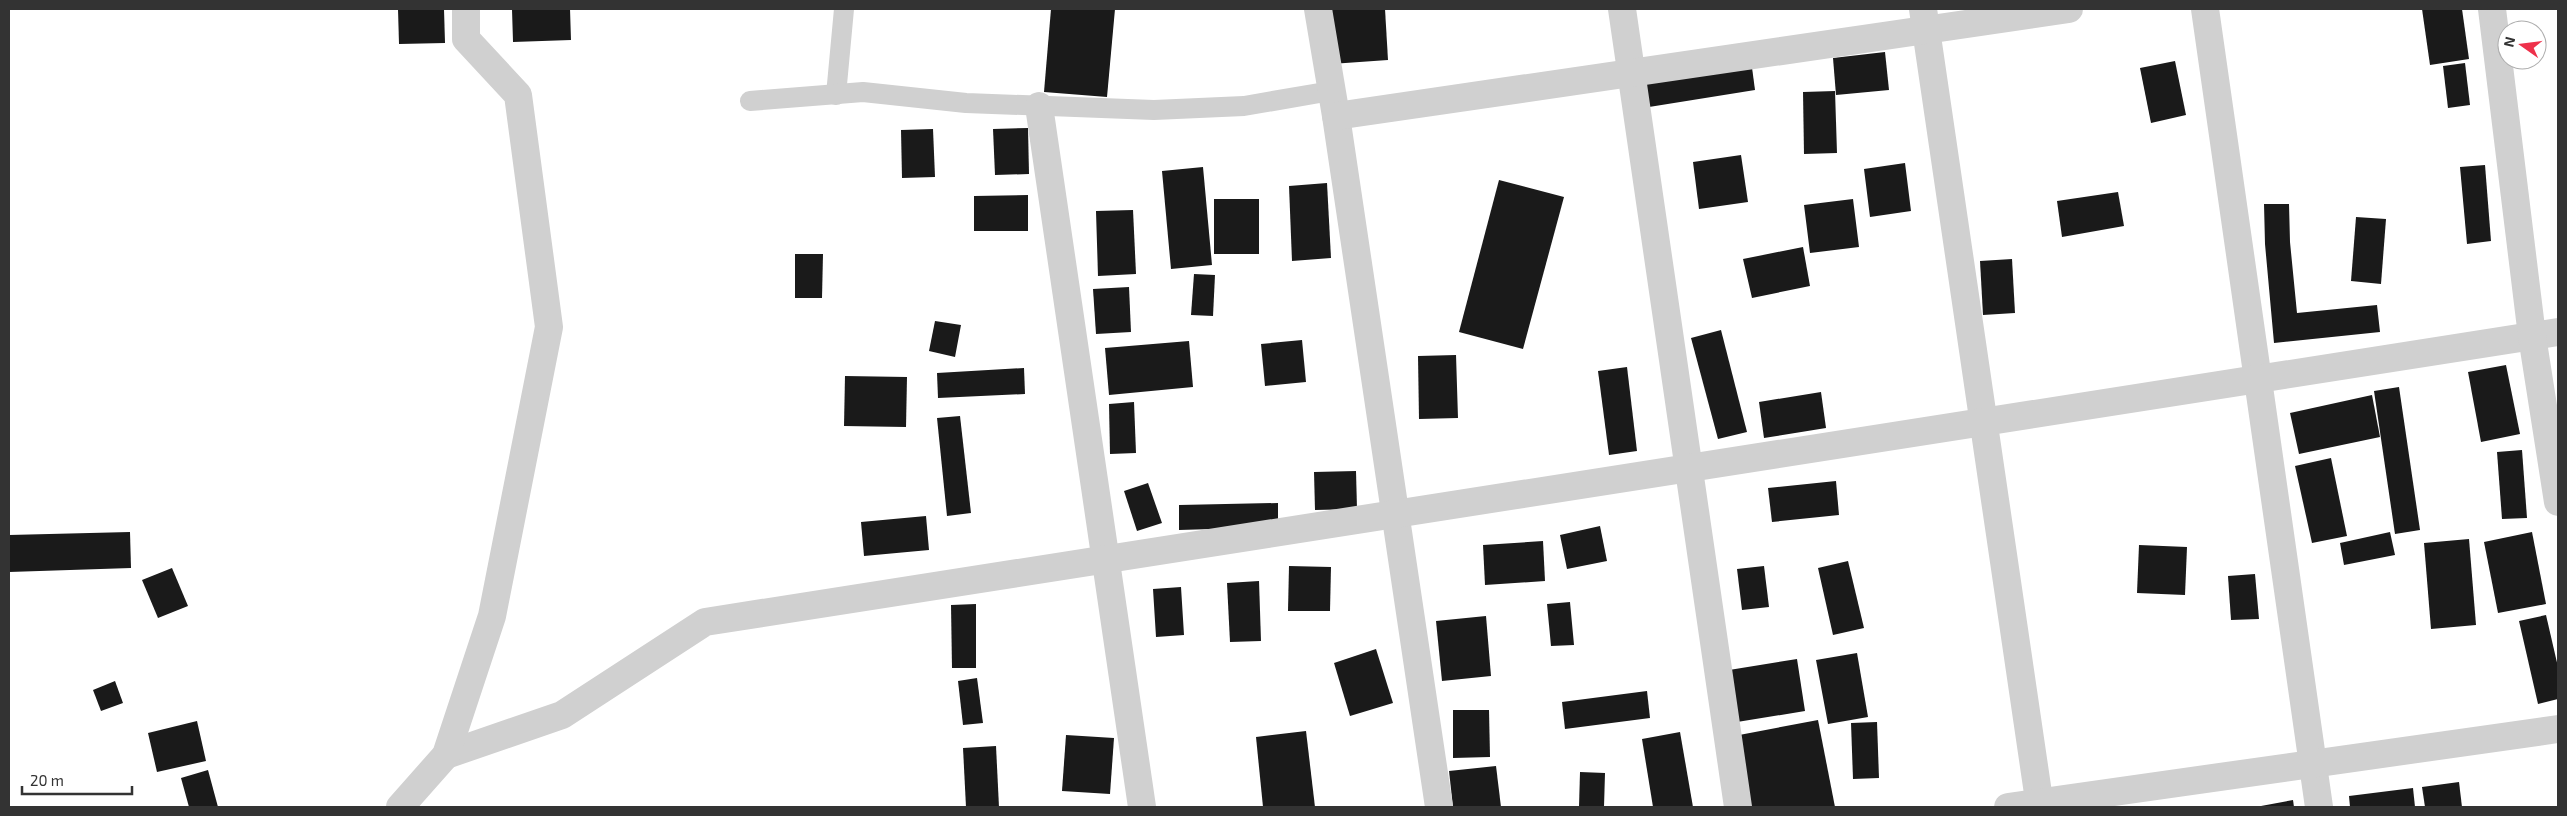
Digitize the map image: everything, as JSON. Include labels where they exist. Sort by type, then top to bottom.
[{"type":"street","points":[[400,807],[446,755],[492,616],[549,326],[518,95],[466,39],[466,9]]},
{"type":"street","points":[[1318,9],[1334,103],[1439,807]]},
{"type":"street","points":[[1622,9],[1738,807]]},
{"type":"street","points":[[1334,103],[1631,73],[1924,19],[2069,9]]},
{"type":"street","points":[[2205,9],[2318,807]]},
{"type":"street","points":[[2492,9],[2545,334],[2558,502]]},
{"type":"street","points":[[1924,19],[2040,805]]},
{"type":"street","points":[[1039,106],[1142,807]]},
{"type":"street","points":[[446,755],[562,715],[705,622],[2545,334]]},
{"type":"street","points":[[2008,807],[2040,805],[2558,728]]},
{"type":"lane","points":[[836,95],[844,9]]},
{"type":"lane","points":[[750,101],[863,92],[966,103],[1154,110],[1334,103]]},
{"type":"building","points":[[398,9],[444,9],[445,43],[399,44]]},
{"type":"building","points":[[512,9],[570,9],[571,40],[513,42]]},
{"type":"building","points":[[1051,9],[1115,9],[1107,97],[1044,92]]},
{"type":"building","points":[[1328,9],[1385,9],[1388,60],[1331,64]]},
{"type":"building","points":[[2422,9],[2462,9],[2469,59],[2430,65]]},
{"type":"building","points":[[1885,52],[1889,90],[1836,95],[1833,58]]},
{"type":"building","points":[[1751,60],[1755,90],[1649,107],[1644,77]]},
{"type":"building","points":[[2175,61],[2186,115],[2151,123],[2140,68]]},
{"type":"building","points":[[2465,63],[2470,105],[2448,108],[2443,66]]},
{"type":"building","points":[[1835,91],[1837,153],[1804,154],[1803,92]]},
{"type":"building","points":[[1028,128],[1029,174],[995,175],[993,129]]},
{"type":"building","points":[[933,129],[935,177],[902,178],[901,130]]},
{"type":"building","points":[[1741,155],[1748,202],[1699,209],[1693,162]]},
{"type":"building","points":[[1905,163],[1911,211],[1870,217],[1864,169]]},
{"type":"building","points":[[2485,165],[2491,241],[2467,244],[2460,167]]},
{"type":"building","points":[[1203,167],[1212,265],[1171,269],[1162,171]]},
{"type":"building","points":[[1499,180],[1564,197],[1523,349],[1459,332]]},
{"type":"building","points":[[1327,183],[1331,258],[1292,261],[1289,186]]},
{"type":"building","points":[[2118,192],[2124,226],[2062,237],[2057,201]]},
{"type":"building","points":[[1028,195],[1028,231],[974,231],[974,196]]},
{"type":"building","points":[[1214,199],[1259,199],[1259,254],[1214,254]]},
{"type":"building","points":[[1853,199],[1859,247],[1810,253],[1804,205]]},
{"type":"building","points":[[2264,204],[2289,204],[2290,242],[2297,313],[2377,305],[2380,332],[2274,343],[2265,244]]},
{"type":"building","points":[[1133,210],[1136,274],[1098,276],[1096,211]]},
{"type":"building","points":[[2356,217],[2386,219],[2381,284],[2351,281]]},
{"type":"building","points":[[1803,247],[1810,286],[1752,298],[1743,259]]},
{"type":"building","points":[[795,254],[823,254],[822,298],[795,298]]},
{"type":"building","points":[[2012,259],[2015,313],[1983,315],[1980,261]]},
{"type":"building","points":[[1194,274],[1215,275],[1213,316],[1191,315]]},
{"type":"building","points":[[1129,287],[1131,332],[1096,334],[1093,289]]},
{"type":"building","points":[[935,321],[961,325],[955,357],[929,351]]},
{"type":"building","points":[[1721,330],[1747,432],[1718,439],[1691,338]]},
{"type":"building","points":[[1302,340],[1306,382],[1265,386],[1261,344]]},
{"type":"building","points":[[1189,341],[1193,387],[1109,395],[1105,348]]},
{"type":"building","points":[[1456,355],[1458,418],[1419,419],[1418,356]]},
{"type":"building","points":[[2506,365],[2520,434],[2481,442],[2468,372]]},
{"type":"building","points":[[1627,367],[1637,451],[1609,455],[1598,371]]},
{"type":"building","points":[[1024,368],[1025,394],[938,398],[937,373]]},
{"type":"building","points":[[845,376],[907,377],[906,427],[844,426]]},
{"type":"building","points":[[2399,387],[2420,530],[2395,534],[2374,391]]},
{"type":"building","points":[[1821,392],[1826,428],[1764,438],[1759,402]]},
{"type":"building","points":[[2372,395],[2380,437],[2299,454],[2290,413]]},
{"type":"building","points":[[1134,402],[1136,453],[1110,454],[1109,404]]},
{"type":"building","points":[[960,416],[971,513],[947,516],[937,418]]},
{"type":"building","points":[[2522,450],[2527,518],[2502,519],[2497,452]]},
{"type":"building","points":[[2331,458],[2347,536],[2312,543],[2295,466]]},
{"type":"building","points":[[1356,471],[1357,509],[1315,510],[1314,472]]},
{"type":"building","points":[[1836,481],[1839,515],[1772,522],[1768,488]]},
{"type":"building","points":[[1148,483],[1162,523],[1137,531],[1124,491]]},
{"type":"building","points":[[1278,503],[1278,527],[1179,530],[1179,505]]},
{"type":"building","points":[[926,516],[929,550],[864,556],[861,522]]},
{"type":"building","points":[[1600,526],[1607,561],[1567,569],[1560,535]]},
{"type":"building","points":[[130,532],[131,568],[9,572],[9,535]]},
{"type":"building","points":[[2390,532],[2395,555],[2344,565],[2340,543]]},
{"type":"building","points":[[2532,532],[2546,604],[2498,613],[2484,542]]},
{"type":"building","points":[[2469,539],[2476,625],[2431,629],[2424,543]]},
{"type":"building","points":[[1543,541],[1545,581],[1485,585],[1483,545]]},
{"type":"building","points":[[2139,545],[2187,547],[2185,595],[2137,593]]},
{"type":"building","points":[[1848,561],[1864,628],[1833,635],[1818,568]]},
{"type":"building","points":[[1289,566],[1331,567],[1330,611],[1288,611]]},
{"type":"building","points":[[1764,566],[1769,607],[1742,610],[1737,569]]},
{"type":"building","points":[[172,568],[188,606],[158,618],[142,580]]},
{"type":"building","points":[[2255,574],[2259,619],[2231,620],[2228,576]]},
{"type":"building","points":[[1259,581],[1261,641],[1230,642],[1227,583]]},
{"type":"building","points":[[1181,587],[1184,635],[1156,637],[1153,589]]},
{"type":"building","points":[[1570,602],[1574,645],[1551,646],[1547,604]]},
{"type":"building","points":[[976,604],[976,668],[952,668],[951,605]]},
{"type":"building","points":[[2546,615],[2558,667],[2558,699],[2538,704],[2519,621]]},
{"type":"building","points":[[1486,616],[1491,676],[1442,681],[1436,621]]},
{"type":"building","points":[[1376,649],[1393,703],[1350,716],[1334,663]]},
{"type":"building","points":[[1857,653],[1868,717],[1828,724],[1816,660]]},
{"type":"building","points":[[1797,659],[1805,711],[1731,723],[1723,671]]},
{"type":"building","points":[[977,678],[983,723],[963,725],[958,681]]},
{"type":"building","points":[[115,681],[123,703],[101,711],[93,690]]},
{"type":"building","points":[[1647,691],[1650,718],[1565,729],[1562,702]]},
{"type":"building","points":[[1453,710],[1489,710],[1490,757],[1453,758]]},
{"type":"building","points":[[1818,720],[1835,807],[1748,807],[1734,736]]},
{"type":"building","points":[[197,721],[206,761],[157,772],[148,733]]},
{"type":"building","points":[[1877,722],[1879,778],[1853,779],[1851,723]]},
{"type":"building","points":[[1306,731],[1315,807],[1263,807],[1256,737]]},
{"type":"building","points":[[1680,732],[1693,807],[1653,807],[1642,739]]},
{"type":"building","points":[[1066,735],[1114,738],[1110,794],[1062,791]]},
{"type":"building","points":[[996,746],[999,807],[966,807],[963,748]]},
{"type":"building","points":[[1496,766],[1501,807],[1453,807],[1449,771]]},
{"type":"building","points":[[208,770],[218,807],[189,807],[181,778]]},
{"type":"building","points":[[1580,772],[1605,773],[1604,807],[1579,807]]},
{"type":"building","points":[[2459,782],[2462,807],[2425,807],[2422,787]]},
{"type":"building","points":[[2413,788],[2415,807],[2350,807],[2349,796]]},
{"type":"building","points":[[2293,800],[2294,807],[2261,807],[2261,806]]}]
